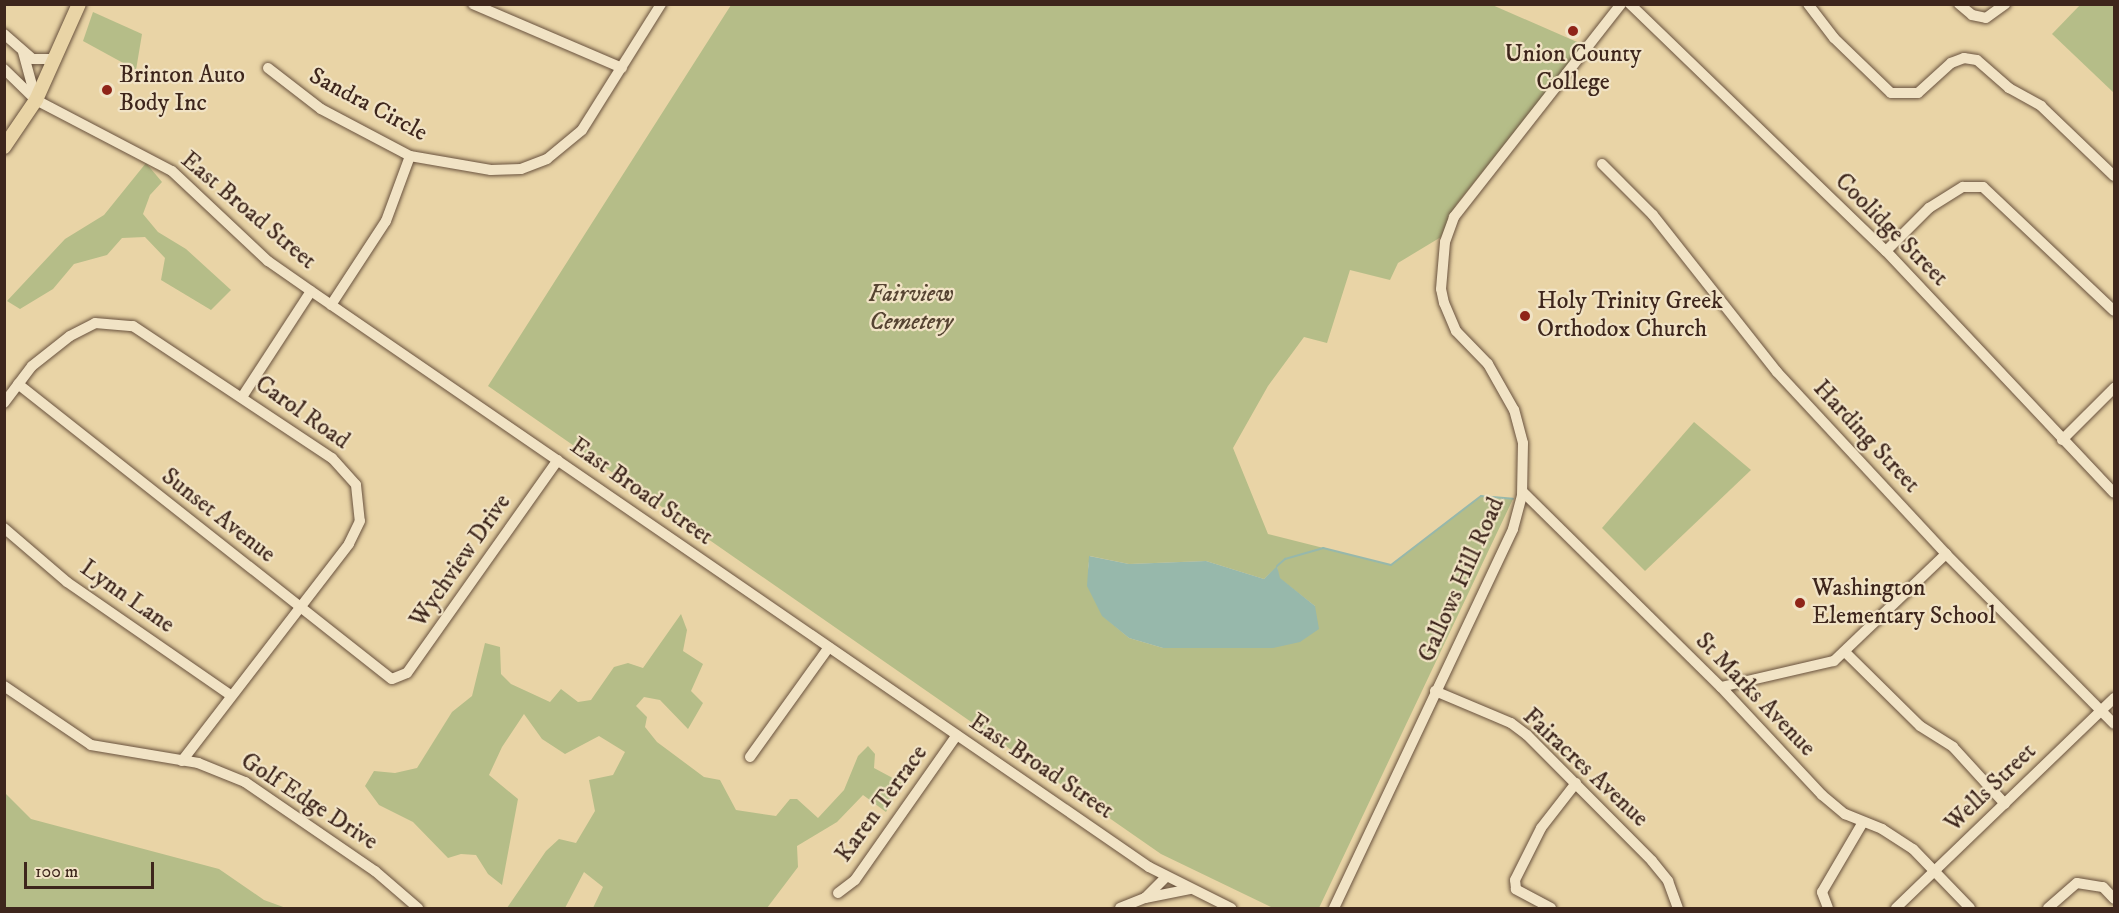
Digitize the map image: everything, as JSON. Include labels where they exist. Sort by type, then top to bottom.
[{"type":"main road","points":[[4,147],[36,100],[79,4]]},
{"type":"street","points":[[473,4],[622,68]]},
{"type":"street","name":"Sandra Circle","points":[[268,68],[321,108],[410,156],[491,170],[535,165],[566,146],[582,130],[661,4]]},
{"type":"street","name":"Gallows Hill Road","points":[[1334,909],[1513,529],[1522,492],[1523,444],[1514,410],[1488,364],[1448,318],[1441,289],[1445,242],[1454,217],[1621,4]]},
{"type":"street","name":"Coolidge Street","points":[[1630,4],[1886,251],[2062,440],[2115,493]]},
{"type":"street","points":[[1824,4],[1812,9],[1834,38],[1882,86],[1900,95],[1927,88],[1958,59],[1977,60],[2009,88],[2041,106],[2115,176]]},
{"type":"street","points":[[1959,4],[1972,15],[1986,18],[2005,4]]},
{"type":"street","points":[[4,34],[23,52],[41,62],[56,59]]},
{"type":"street","points":[[23,52],[36,100]]},
{"type":"street","points":[[7,72],[21,74],[27,68]]},
{"type":"street","name":"East Broad Street","points":[[7,72],[36,100],[172,171],[268,261],[331,305],[1166,877],[1231,909]]},
{"type":"street","points":[[331,305],[386,221],[410,156]]},
{"type":"street","name":"Harding Street","points":[[1602,164],[1653,215],[1777,372],[1946,555],[2115,724]]},
{"type":"street","points":[[1886,251],[1929,208],[1963,187],[1983,187],[2115,311]]},
{"type":"street","points":[[242,397],[311,291]]},
{"type":"street","name":"Carol Road","points":[[4,403],[32,366],[70,336],[95,323],[117,322],[146,332],[346,469],[360,497],[356,533],[182,760]]},
{"type":"street","name":"Sunset Avenue","points":[[18,384],[392,679]]},
{"type":"street","points":[[2062,440],[2115,388]]},
{"type":"street","name":"Wychview Drive","points":[[392,679],[407,673],[558,460]]},
{"type":"street","name":"St Marks Avenue","points":[[1522,492],[1721,687],[1822,795],[1863,822],[1897,838],[1970,909]]},
{"type":"street","name":"Lynn Lane","points":[[4,528],[68,582],[230,695]]},
{"type":"street","points":[[1721,687],[1820,666],[1846,653],[1946,555]]},
{"type":"street","points":[[750,757],[829,647]]},
{"type":"street","points":[[1846,653],[1920,726],[1953,747],[2005,804]]},
{"type":"street","name":"Golf Edge Drive","points":[[4,686],[91,745],[182,760],[220,770],[245,782],[375,871],[417,909]]},
{"type":"street","name":"Fairacres Avenue","points":[[1435,691],[1511,723],[1576,783],[1652,861],[1668,881],[1678,909]]},
{"type":"street","name":"Wells Street","points":[[1896,909],[2115,698]]},
{"type":"street","name":"Karen Terrace","points":[[837,892],[855,880],[957,735]]},
{"type":"street","points":[[1551,909],[1516,889],[1515,880],[1541,828],[1576,783]]},
{"type":"street","points":[[1828,909],[1822,892],[1863,822]]},
{"type":"street","points":[[1145,898],[1166,877]]},
{"type":"street","points":[[2048,909],[2077,883],[2103,887],[2115,899]]},
{"type":"street","points":[[1120,909],[1145,898],[1191,889]]},
{"type":"green space","name":"Fairview Cemetery","points":[[1490,4],[1584,45],[1456,205],[1441,237],[1398,263],[1390,280],[1350,270],[1327,343],[1304,337],[1268,386],[1233,448],[1268,534],[1391,565],[1481,496],[1513,499],[1319,908],[1273,908],[1161,854],[488,386],[731,5]],"holes":[[[1090,556],[1129,564],[1206,561],[1264,579],[1277,567],[1279,578],[1315,606],[1195,645],[1163,648],[1129,638],[1103,616],[1088,567]]]},
{"type":"green space","points":[[2081,4],[2114,5],[2114,93],[2052,34]]},
{"type":"green space","points":[[93,12],[142,34],[136,70],[83,41]]},
{"type":"green space","points":[[146,163],[162,182],[150,195],[143,214],[158,232],[186,249],[231,290],[211,310],[161,280],[165,258],[145,237],[122,238],[107,255],[74,264],[53,289],[20,309],[7,301],[65,239],[104,215]]},
{"type":"green space","points":[[1694,422],[1751,470],[1645,571],[1602,528]]},
{"type":"green space","points":[[681,614],[687,630],[683,651],[703,664],[691,691],[703,703],[688,729],[660,700],[644,697],[636,706],[647,717],[645,727],[657,742],[704,777],[720,780],[736,810],[776,816],[790,799],[797,799],[818,818],[844,790],[858,756],[868,746],[875,754],[874,768],[902,783],[886,812],[863,795],[837,822],[797,846],[798,867],[767,908],[593,908],[603,887],[584,872],[565,908],[507,908],[546,851],[559,839],[576,843],[595,811],[589,780],[613,775],[625,752],[599,736],[565,754],[542,739],[524,714],[502,747],[489,775],[518,799],[502,885],[488,874],[476,855],[461,854],[448,858],[413,822],[379,805],[365,786],[374,771],[395,773],[417,768],[452,712],[472,696],[485,643],[500,647],[501,674],[511,684],[550,702],[561,689],[578,702],[591,700],[614,667],[628,663],[643,668]]},
{"type":"green space","points":[[5,793],[31,819],[219,869],[264,900],[286,908],[5,908]]},
{"type":"shaded area","points":[[1089,556],[1129,564],[1206,561],[1264,579],[1277,566],[1280,578],[1315,606],[1319,629],[1300,642],[1273,648],[1163,648],[1129,638],[1102,616],[1087,586]]},
{"type":"waterway","points":[[1277,566],[1285,559],[1323,548],[1391,565],[1481,496],[1513,499]]},
{"type":"place","name":"Union County College","points":[[1573,31]]},
{"type":"place","name":"Brinton Auto Body Inc","points":[[107,90]]},
{"type":"place","name":"Holy Trinity Greek Orthodox Church","points":[[1525,316]]},
{"type":"place","name":"Washington Elementary School","points":[[1800,603]]}]
